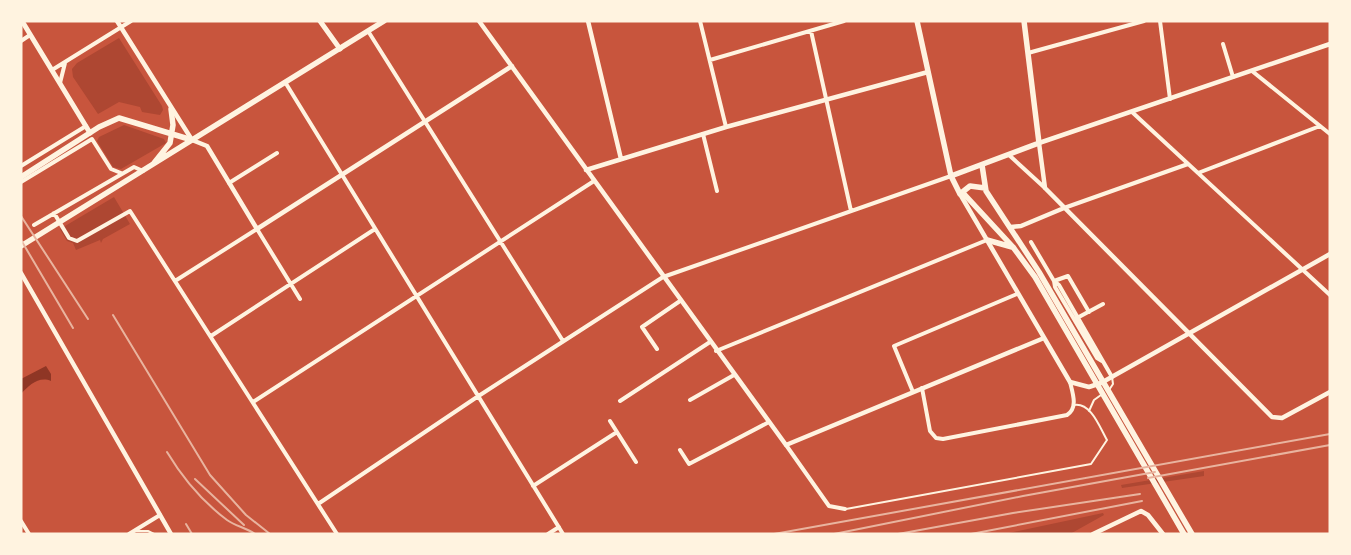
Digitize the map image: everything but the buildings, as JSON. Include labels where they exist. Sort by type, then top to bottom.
[{"type":"main road","points":[[22,21],[91,136]]},
{"type":"main road","points":[[320,21],[340,48]]},
{"type":"main road","points":[[21,246],[384,21]]},
{"type":"main road","points":[[917,21],[951,176],[960,194],[965,196],[1013,247],[1034,277],[1184,534]]},
{"type":"main road","points":[[951,176],[1039,143],[1024,21]]},
{"type":"main road","points":[[153,164],[170,143],[172,133],[171,109]]},
{"type":"main road","points":[[21,177],[82,138],[91,136],[108,122],[122,118],[192,140]]},
{"type":"main road","points":[[982,165],[985,188],[1040,272],[1192,534]]},
{"type":"main road","points":[[960,194],[970,186],[985,188]]},
{"type":"main road","points":[[987,240],[1013,247]]},
{"type":"street","points":[[117,21],[192,140],[206,146],[300,299]]},
{"type":"street","points":[[52,70],[132,21]]},
{"type":"street","points":[[479,21],[829,506],[844,509]]},
{"type":"street","points":[[588,21],[621,159]]},
{"type":"street","points":[[700,21],[726,127]]},
{"type":"street","points":[[710,60],[844,21]]},
{"type":"street","points":[[1028,53],[1144,21]]},
{"type":"street","points":[[1160,21],[1170,99]]},
{"type":"street","points":[[368,31],[563,341]]},
{"type":"street","points":[[811,31],[851,211]]},
{"type":"street","points":[[21,41],[30,35]]},
{"type":"street","points":[[1222,44],[1234,77]]},
{"type":"street","points":[[1045,188],[1039,143],[1330,44]]},
{"type":"street","points":[[60,83],[65,63]]},
{"type":"street","points":[[175,280],[512,66]]},
{"type":"street","points":[[1252,71],[1330,134]]},
{"type":"street","points":[[586,170],[726,127],[928,72]]},
{"type":"street","points":[[285,82],[563,534]]},
{"type":"street","points":[[1132,112],[1330,295]]},
{"type":"street","points":[[21,166],[86,126]]},
{"type":"street","points":[[1198,173],[1320,126]]},
{"type":"street","points":[[703,134],[717,192]]},
{"type":"street","points":[[21,182],[91,136],[111,169],[121,174]]},
{"type":"street","points":[[229,183],[277,152]]},
{"type":"street","points":[[1009,155],[1045,188],[1276,419],[1330,392]]},
{"type":"street","points":[[1011,227],[1021,226],[1064,208],[1188,164]]},
{"type":"street","points":[[34,225],[134,167],[142,171]]},
{"type":"street","points":[[318,504],[477,397],[663,277],[951,176]]},
{"type":"street","points":[[253,402],[418,297],[594,181]]},
{"type":"street","points":[[922,388],[930,431],[933,436],[939,439],[1061,418],[1072,411],[1074,405],[1070,382],[960,194]]},
{"type":"street","points":[[54,213],[72,240],[81,240],[130,211],[212,336],[336,534]]},
{"type":"street","points":[[1016,234],[1021,226]]},
{"type":"street","points":[[212,336],[375,229]]},
{"type":"street","points":[[716,350],[987,240]]},
{"type":"street","points":[[1031,242],[1059,285],[1076,319],[1112,377]]},
{"type":"street","points":[[1070,382],[1089,387],[1112,377],[1330,254]]},
{"type":"street","points":[[21,273],[171,534]]},
{"type":"street","points":[[1054,280],[1068,276],[1089,312]]},
{"type":"street","points":[[913,392],[894,346],[1018,294]]},
{"type":"street","points":[[657,349],[642,327],[680,301]]},
{"type":"street","points":[[1076,319],[1103,304]]},
{"type":"street","points":[[786,445],[1044,338]]},
{"type":"street","points":[[620,401],[710,342]]},
{"type":"street","points":[[690,400],[734,375]]},
{"type":"street","points":[[610,420],[636,462]]},
{"type":"street","points":[[680,450],[689,464],[769,422]]},
{"type":"street","points":[[533,486],[617,432]]},
{"type":"street","points":[[1094,534],[1141,511],[1148,515],[1163,534]]},
{"type":"street","points":[[131,533],[160,516]]},
{"type":"street","points":[[21,520],[29,534]]},
{"type":"street","points":[[548,534],[559,527]]},
{"type":"lane","points":[[1089,410],[1094,400],[1112,387],[1112,377]]},
{"type":"lane","points":[[844,509],[1091,464],[1107,440],[1089,410],[1082,405],[1074,405]]},
{"type":"lane","points":[[131,533],[148,531],[154,534]]},
{"type":"shaded area","points":[[119,38],[162,106],[163,110],[160,115],[142,112],[140,107],[119,102],[98,114],[73,77],[72,69],[77,63]]},
{"type":"shaded area","points":[[124,125],[164,139],[166,143],[121,169],[113,167],[97,141],[99,137]]},
{"type":"shaded area","points":[[114,197],[130,224],[103,239],[101,243],[100,240],[76,250],[73,243],[67,241],[60,229]]},
{"type":"shaded area","points":[[46,366],[51,374],[51,381],[38,381],[21,394],[21,379]]},
{"type":"shaded area","points":[[1204,471],[1204,476],[1122,488],[1121,485]]},
{"type":"shaded area","points":[[1103,513],[1104,515],[1070,534],[1004,534]]},
{"type":"railway","points":[[21,216],[88,319]]},
{"type":"railway","points":[[21,240],[73,328]]},
{"type":"railway","points":[[113,315],[210,475],[246,515],[270,534]]},
{"type":"railway","points":[[774,534],[1330,434]]},
{"type":"railway","points":[[1148,478],[1330,445]]},
{"type":"railway","points":[[167,452],[186,480],[218,513],[230,522],[255,534]]},
{"type":"railway","points":[[834,534],[1155,472]]},
{"type":"railway","points":[[195,479],[244,525]]},
{"type":"railway","points":[[898,534],[1013,513],[1140,494]]},
{"type":"railway","points":[[971,534],[1142,501]]},
{"type":"railway","points":[[186,524],[192,534]]}]
